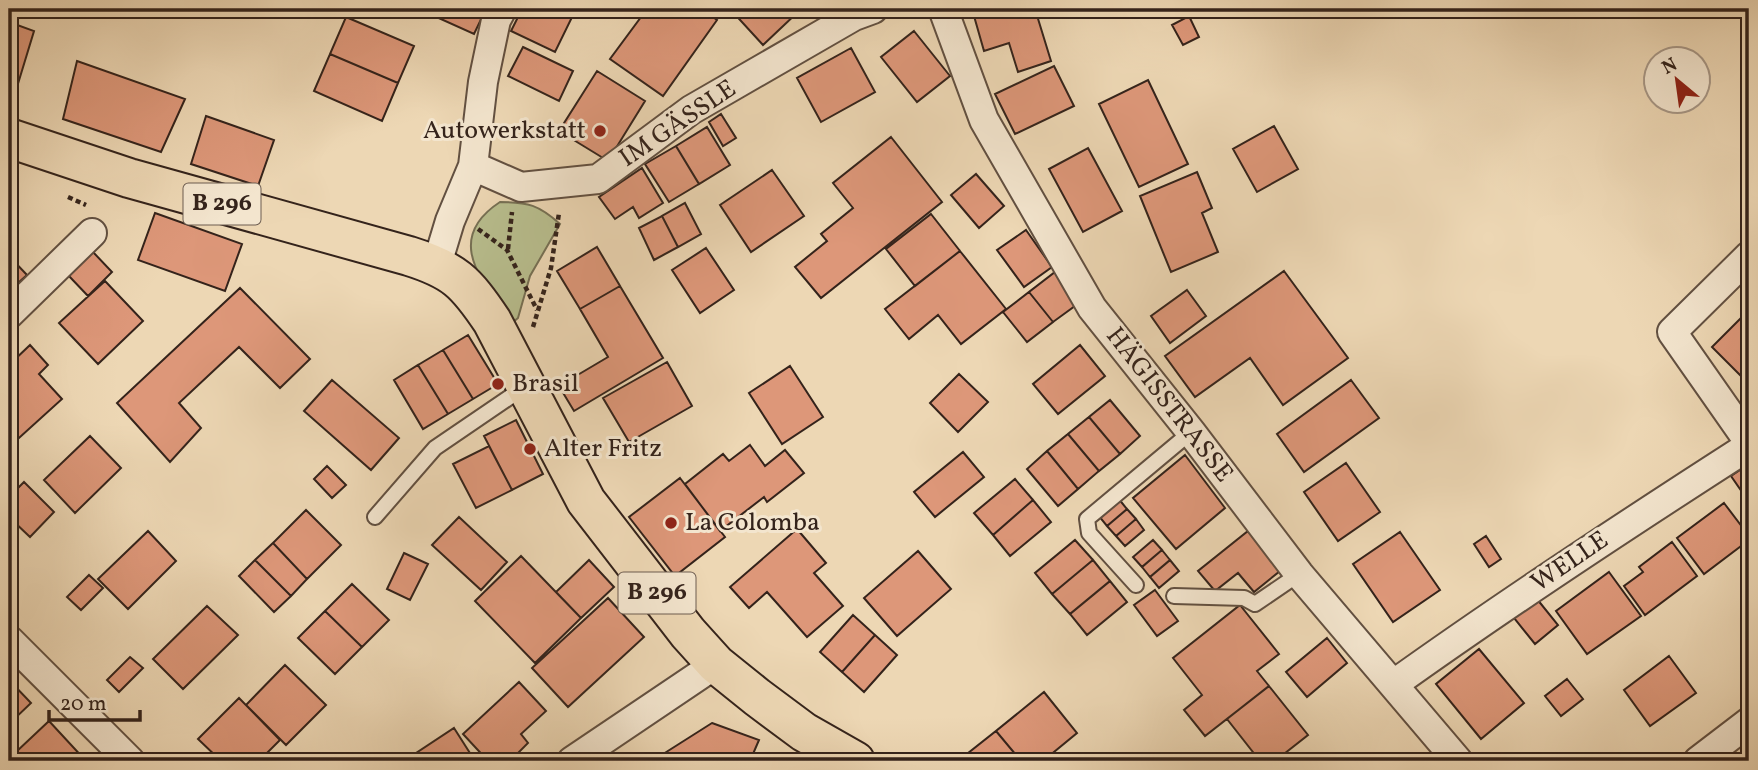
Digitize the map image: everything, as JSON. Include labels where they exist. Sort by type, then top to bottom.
[{"type":"main road","name":"B 296","points":[[9,138],[129,178],[437,264],[458,278],[474,294],[492,321],[586,501],[688,633],[716,664],[804,732],[855,761]]},
{"type":"street","points":[[437,264],[450,221],[473,166],[483,82],[496,20],[502,9]]},
{"type":"street","name":"IM GÄSSLE","points":[[473,166],[519,186],[563,184],[598,178],[691,110],[854,16],[873,9]]},
{"type":"street","name":"HÄGISSTRASSE","points":[[943,9],[984,120],[1093,308],[1299,574],[1458,761]]},
{"type":"street","points":[[9,314],[92,233]]},
{"type":"street","name":"WELLE","points":[[1394,684],[1488,617],[1749,444],[1672,332],[1749,256]]},
{"type":"street","points":[[9,640],[130,761]]},
{"type":"street","points":[[572,761],[716,664]]},
{"type":"street","points":[[1698,761],[1749,722]]},
{"type":"lane","points":[[374,517],[435,448],[523,378]]},
{"type":"lane","points":[[1136,585],[1089,533],[1087,519],[1191,432]]},
{"type":"lane","points":[[1174,596],[1244,597],[1255,604],[1299,574]]},
{"type":"path","points":[[523,378],[551,268],[563,184]]},
{"type":"path","points":[[508,250],[512,210],[519,186]]},
{"type":"path","points":[[59,192],[97,210],[92,233]]},
{"type":"path","points":[[450,221],[475,228],[508,250],[538,311]]},
{"type":"green space","points":[[500,202],[533,206],[560,224],[530,276],[518,318],[511,324],[480,277],[471,246],[473,231],[483,216]]},
{"type":"building","points":[[486,9],[474,34],[423,11]]},
{"type":"building","points":[[522,9],[576,9],[555,52],[511,31]]},
{"type":"building","points":[[647,9],[702,9],[717,20],[663,96],[610,59]]},
{"type":"building","points":[[730,9],[797,9],[799,11],[763,45]]},
{"type":"building","points":[[972,9],[1035,9],[1051,61],[1018,72],[1009,43],[984,51]]},
{"type":"building","points":[[1189,16],[1199,37],[1183,45],[1172,25]]},
{"type":"building","points":[[346,17],[414,46],[398,83],[330,54]]},
{"type":"building","points":[[9,22],[34,31],[17,87],[9,84]]},
{"type":"building","points":[[914,31],[950,76],[917,102],[881,57]]},
{"type":"building","points":[[523,47],[573,71],[559,101],[508,76]]},
{"type":"building","points":[[851,48],[875,92],[821,122],[797,78]]},
{"type":"building","points":[[330,54],[398,83],[382,121],[314,91]]},
{"type":"building","points":[[77,61],[185,99],[161,152],[63,119]]},
{"type":"building","points":[[1054,66],[1074,106],[1015,134],[995,94]]},
{"type":"building","points":[[597,71],[645,101],[608,161],[559,131]]},
{"type":"building","points":[[1148,80],[1188,164],[1139,187],[1099,104]]},
{"type":"building","points":[[721,114],[736,138],[723,146],[709,122]]},
{"type":"building","points":[[206,116],[274,140],[258,186],[191,164]]},
{"type":"building","points":[[1274,126],[1298,169],[1257,192],[1233,149]]},
{"type":"building","points":[[707,127],[730,165],[699,184],[676,146]]},
{"type":"building","points":[[891,137],[942,202],[821,298],[795,267],[827,241],[821,234],[853,208],[833,183]]},
{"type":"building","points":[[676,146],[699,184],[669,202],[645,164]]},
{"type":"building","points":[[1088,148],[1122,211],[1083,232],[1049,169]]},
{"type":"building","points":[[642,168],[663,203],[639,218],[633,207],[615,219],[599,197]]},
{"type":"building","points":[[772,170],[804,216],[751,252],[720,205]]},
{"type":"building","points":[[1197,172],[1212,208],[1202,213],[1218,252],[1171,272],[1140,196]]},
{"type":"building","points":[[976,174],[1004,206],[979,228],[951,195]]},
{"type":"building","points":[[685,203],[701,234],[678,247],[662,216]]},
{"type":"building","points":[[155,213],[242,244],[225,291],[138,260]]},
{"type":"building","points":[[931,214],[960,251],[915,286],[886,249]]},
{"type":"building","points":[[662,216],[678,247],[654,260],[639,228]]},
{"type":"building","points":[[1026,230],[1052,267],[1024,287],[997,250]]},
{"type":"building","points":[[597,247],[620,286],[580,309],[557,271]]},
{"type":"building","points":[[706,248],[734,290],[700,313],[672,270]]},
{"type":"building","points":[[960,251],[1006,309],[961,344],[938,315],[909,339],[885,309]]},
{"type":"building","points":[[93,252],[112,272],[88,296],[68,275]]},
{"type":"building","points":[[9,256],[27,275],[9,291]]},
{"type":"building","points":[[1284,271],[1348,358],[1283,405],[1250,358],[1195,397],[1165,356]]},
{"type":"building","points":[[1055,272],[1079,303],[1053,322],[1029,292]]},
{"type":"building","points":[[105,281],[143,321],[98,364],[59,323]]},
{"type":"building","points":[[620,286],[663,358],[574,411],[559,386],[608,357],[580,309]]},
{"type":"building","points":[[240,288],[310,359],[280,388],[239,347],[179,403],[201,428],[170,462],[117,403]]},
{"type":"building","points":[[1187,290],[1206,316],[1170,343],[1151,316]]},
{"type":"building","points":[[1029,292],[1053,322],[1027,342],[1003,312]]},
{"type":"building","points":[[1744,315],[1749,320],[1749,384],[1712,347]]},
{"type":"building","points":[[468,335],[498,384],[473,399],[443,350]]},
{"type":"building","points":[[30,345],[48,365],[39,374],[62,399],[9,447],[9,365]]},
{"type":"building","points":[[1080,345],[1105,376],[1058,414],[1033,384]]},
{"type":"building","points":[[443,350],[473,399],[448,414],[418,365]]},
{"type":"building","points":[[667,362],[692,406],[629,442],[603,398]]},
{"type":"building","points":[[418,365],[448,414],[423,429],[394,380]]},
{"type":"building","points":[[790,366],[823,417],[782,444],[749,393]]},
{"type":"building","points":[[959,374],[988,402],[958,432],[930,403]]},
{"type":"building","points":[[332,380],[399,438],[371,470],[304,411]]},
{"type":"building","points":[[1351,380],[1379,418],[1304,472],[1277,434]]},
{"type":"building","points":[[1110,400],[1140,436],[1120,454],[1089,417]]},
{"type":"building","points":[[1089,417],[1120,454],[1099,471],[1068,434]]},
{"type":"building","points":[[516,420],[543,474],[512,490],[484,436]]},
{"type":"building","points":[[1068,434],[1099,471],[1078,489],[1047,451]]},
{"type":"building","points":[[90,436],[121,468],[75,513],[44,480]]},
{"type":"building","points":[[750,445],[765,466],[785,450],[804,473],[767,502],[764,497],[720,531],[685,484],[723,454],[729,461]]},
{"type":"building","points":[[489,446],[512,490],[476,508],[453,464]]},
{"type":"building","points":[[1047,451],[1078,489],[1058,506],[1027,469]]},
{"type":"building","points":[[963,452],[984,477],[935,517],[914,492]]},
{"type":"building","points":[[1185,455],[1225,508],[1176,549],[1133,498]]},
{"type":"building","points":[[1346,463],[1380,512],[1338,541],[1304,492]]},
{"type":"building","points":[[1749,464],[1749,502],[1731,476]]},
{"type":"building","points":[[327,466],[346,485],[332,498],[314,479]]},
{"type":"building","points":[[680,478],[725,537],[675,576],[629,517]]},
{"type":"building","points":[[1015,479],[1033,500],[993,535],[974,513]]},
{"type":"building","points":[[24,482],[54,512],[30,537],[9,517],[9,497]]},
{"type":"building","points":[[1118,498],[1127,509],[1107,526],[1098,515]]},
{"type":"building","points":[[1033,500],[1051,522],[1010,556],[993,535]]},
{"type":"building","points":[[1724,503],[1749,536],[1749,540],[1704,574],[1677,538]]},
{"type":"building","points":[[1127,509],[1136,519],[1116,536],[1107,526]]},
{"type":"building","points":[[306,510],[341,545],[307,579],[273,543]]},
{"type":"building","points":[[459,517],[507,562],[481,590],[432,545]]},
{"type":"building","points":[[1136,519],[1144,530],[1125,546],[1116,536]]},
{"type":"building","points":[[797,529],[826,563],[814,573],[843,606],[807,637],[767,592],[749,608],[730,587]]},
{"type":"building","points":[[148,531],[176,561],[128,609],[98,579]]},
{"type":"building","points":[[1248,531],[1280,571],[1254,592],[1238,573],[1215,591],[1198,571]]},
{"type":"building","points":[[1400,532],[1440,590],[1393,622],[1353,564]]},
{"type":"building","points":[[1486,536],[1501,559],[1489,567],[1474,544]]},
{"type":"building","points":[[1075,540],[1093,560],[1052,594],[1035,573]]},
{"type":"building","points":[[1153,540],[1162,550],[1142,567],[1133,557]]},
{"type":"building","points":[[1672,542],[1697,576],[1645,615],[1624,586],[1643,572],[1639,567]]},
{"type":"building","points":[[273,543],[307,579],[291,596],[255,560]]},
{"type":"building","points":[[1162,550],[1170,560],[1150,577],[1142,567]]},
{"type":"building","points":[[918,551],[951,589],[897,636],[864,598]]},
{"type":"building","points":[[404,553],[428,564],[410,600],[387,589]]},
{"type":"building","points":[[521,556],[581,618],[535,663],[475,601]]},
{"type":"building","points":[[255,560],[291,596],[274,612],[239,576]]},
{"type":"building","points":[[589,560],[614,587],[581,618],[556,592]]},
{"type":"building","points":[[1093,560],[1110,581],[1070,614],[1052,594]]},
{"type":"building","points":[[1170,560],[1179,571],[1159,588],[1150,577]]},
{"type":"building","points":[[1609,572],[1641,616],[1587,654],[1556,611]]},
{"type":"building","points":[[89,575],[103,588],[81,610],[67,597]]},
{"type":"building","points":[[1110,581],[1127,602],[1087,635],[1070,614]]},
{"type":"building","points":[[352,584],[389,620],[362,647],[325,611]]},
{"type":"building","points":[[1155,590],[1178,621],[1157,636],[1134,605]]},
{"type":"building","points":[[608,598],[644,637],[568,707],[532,668]]},
{"type":"building","points":[[1537,599],[1558,625],[1535,644],[1514,618]]},
{"type":"building","points":[[1240,605],[1279,654],[1257,671],[1269,686],[1205,736],[1184,710],[1202,695],[1173,658]]},
{"type":"building","points":[[207,606],[238,635],[183,689],[153,659]]},
{"type":"building","points":[[325,611],[362,647],[335,674],[298,638]]},
{"type":"building","points":[[853,615],[875,635],[842,672],[820,652]]},
{"type":"building","points":[[875,635],[897,655],[864,692],[842,672]]},
{"type":"building","points":[[1327,638],[1347,663],[1307,697],[1286,672]]},
{"type":"building","points":[[1479,649],[1524,703],[1481,739],[1436,684]]},
{"type":"building","points":[[1669,656],[1696,693],[1650,726],[1624,690]]},
{"type":"building","points":[[130,657],[143,668],[119,692],[107,680]]},
{"type":"building","points":[[285,665],[326,705],[286,745],[246,705]]},
{"type":"building","points":[[1567,679],[1583,699],[1561,716],[1545,696]]},
{"type":"building","points":[[9,680],[31,703],[9,724]]},
{"type":"building","points":[[519,682],[546,711],[521,734],[528,743],[516,755],[521,761],[488,761],[463,734]]},
{"type":"building","points":[[1269,686],[1308,735],[1275,761],[1260,761],[1227,719]]},
{"type":"building","points":[[1044,692],[1077,733],[1043,761],[1021,761],[996,731]]},
{"type":"building","points":[[239,698],[280,740],[259,761],[221,761],[198,739]]},
{"type":"building","points":[[49,721],[86,761],[25,761],[16,752]]},
{"type":"building","points":[[712,723],[759,740],[750,761],[663,761],[660,756]]},
{"type":"building","points":[[454,728],[475,761],[404,761]]},
{"type":"building","points":[[996,731],[1021,761],[958,761]]},
{"type":"place","name":"Autowerkstatt","points":[[600,131]]},
{"type":"place","name":"Brasil","points":[[498,384]]},
{"type":"place","name":"Alter Fritz","points":[[530,449]]},
{"type":"place","name":"La Colomba","points":[[671,523]]}]
